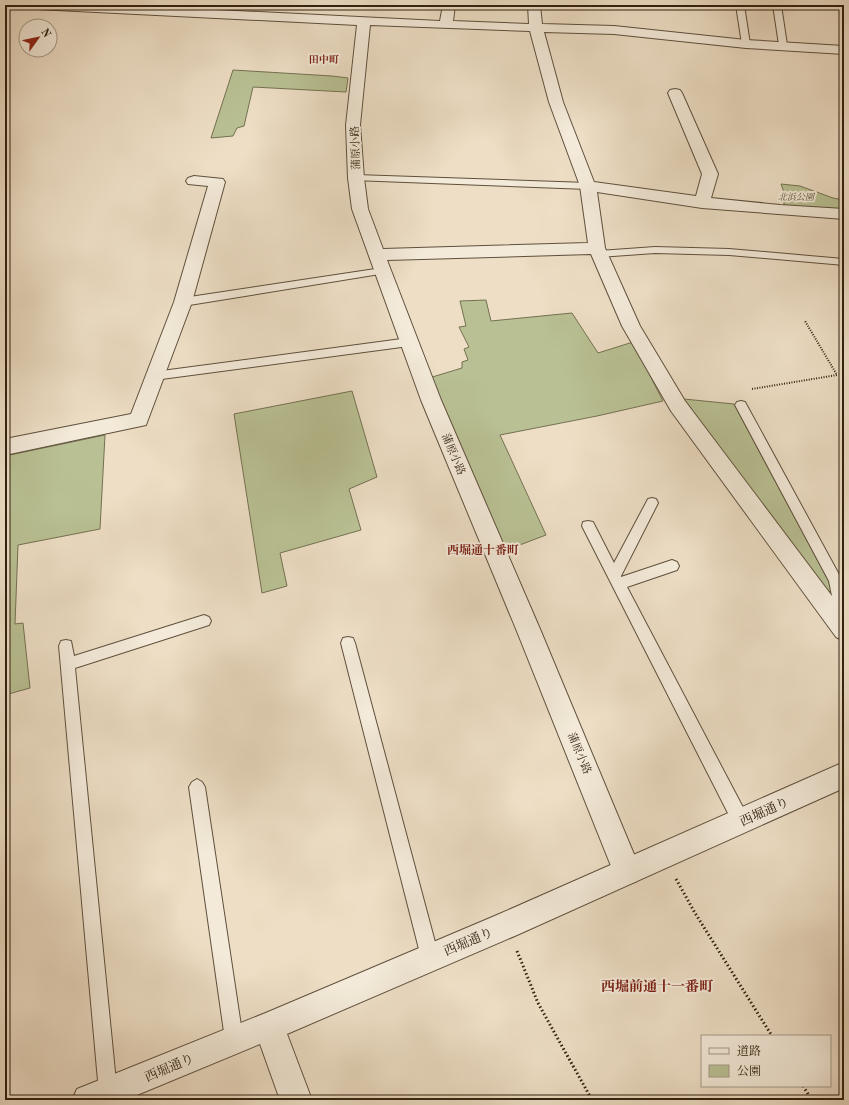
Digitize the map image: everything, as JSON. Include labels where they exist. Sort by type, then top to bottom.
[{"type":"street","points":[[36,5],[216,10],[364,21],[614,30],[746,44],[783,45],[844,50]]},
{"type":"street","points":[[446,25],[449,5]]},
{"type":"street","points":[[534,5],[536,28],[556,102],[588,186],[598,251],[631,326],[678,406],[844,630]]},
{"type":"street","name":"蒲原小路","points":[[364,21],[353,125],[356,178],[360,209],[431,400],[531,637],[627,871]]},
{"type":"street","points":[[675,93],[710,174],[702,203]]},
{"type":"street","points":[[5,447],[139,420],[154,376],[183,302],[217,182],[194,181]]},
{"type":"street","points":[[588,186],[702,203],[810,213],[844,214]]},
{"type":"street","points":[[379,262],[598,251]]},
{"type":"street","name":"西堀通り","points":[[98,1096],[234,1039],[269,1026],[507,925],[844,775]]},
{"type":"street","points":[[269,1026],[296,1100]]},
{"type":"lane","points":[[740,5],[746,44]]},
{"type":"lane","points":[[777,5],[783,45]]},
{"type":"lane","points":[[356,178],[588,186]]},
{"type":"lane","points":[[598,251],[655,250],[729,252],[844,262]]},
{"type":"lane","points":[[183,302],[379,262]]},
{"type":"lane","points":[[154,376],[409,342]]},
{"type":"lane","points":[[741,405],[835,580],[844,621]]},
{"type":"lane","points":[[617,580],[652,503]]},
{"type":"lane","points":[[588,526],[741,821]]},
{"type":"lane","points":[[617,580],[672,566]]},
{"type":"lane","points":[[68,664],[204,621]]},
{"type":"lane","points":[[348,643],[430,957]]},
{"type":"lane","points":[[66,646],[98,1096]]},
{"type":"lane","points":[[197,787],[234,1039]]},
{"type":"path","points":[[752,428],[759,422],[750,389],[838,375],[805,321]]},
{"type":"path","points":[[663,856],[695,913],[771,1035]]},
{"type":"path","points":[[507,925],[538,1003],[592,1100]]},
{"type":"path","points":[[805,1087],[812,1100]]},
{"type":"green space","points":[[233,70],[348,78],[346,92],[253,87],[244,126],[237,128],[233,136],[211,138]]},
{"type":"green space","name":"北浜公園","points":[[781,184],[800,186],[833,198],[844,200],[844,210],[784,207],[784,192]]},
{"type":"green space","points":[[486,300],[491,321],[572,313],[598,353],[633,342],[663,401],[597,416],[500,435],[546,535],[504,551],[429,378],[462,368],[462,362],[468,360],[464,349],[469,347],[459,327],[466,326],[460,301]]},
{"type":"green space","points":[[352,391],[377,477],[349,489],[361,530],[280,553],[287,586],[262,593],[234,414]]},
{"type":"green space","points":[[684,399],[734,404],[834,591],[825,592]]},
{"type":"green space","points":[[105,435],[100,529],[18,545],[15,624],[23,623],[30,688],[5,695],[5,456]]},
{"type":"district","name":"田中町","points":[[324,59]]},
{"type":"district","name":"西堀通十番町","points":[[483,550]]},
{"type":"district","name":"西堀前通十一番町","points":[[657,986]]}]
